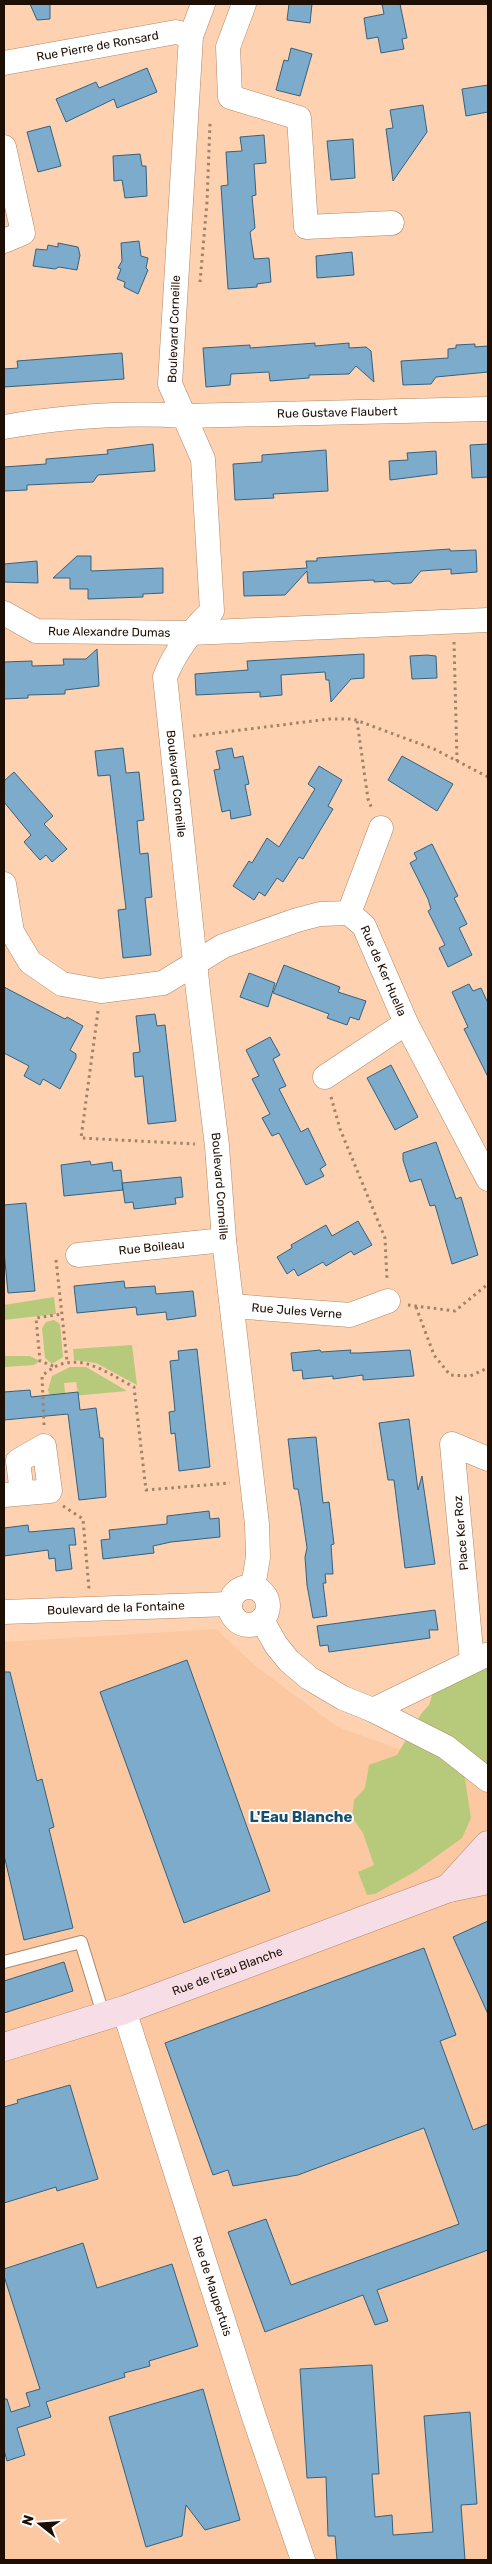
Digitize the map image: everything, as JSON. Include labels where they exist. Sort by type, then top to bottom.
[{"type":"street","name":"Boulevard Corneille","points":[[203,4],[190,36],[170,384],[203,459],[212,611],[190,633],[173,656],[165,677],[217,1146],[224,1240],[252,1481],[258,1556],[253,1587]]},
{"type":"street","points":[[244,4],[228,47],[230,97],[300,118],[306,227],[392,223]]},
{"type":"street","name":"Rue Pierre de Ronsard","points":[[4,63],[176,32],[190,36]]},
{"type":"street","points":[[4,147],[23,233],[4,241]]},
{"type":"street","name":"Rue Gustave Flaubert","points":[[185,416],[488,409]]},
{"type":"street","points":[[4,427],[28,423],[153,414],[185,416]]},
{"type":"street","name":"Rue Alexandre Dumas","points":[[4,613],[36,631],[190,633]]},
{"type":"street","points":[[190,633],[488,620]]},
{"type":"street","points":[[349,913],[381,828]]},
{"type":"street","name":"Rue de Ker Huella","points":[[4,884],[12,932],[30,962],[62,984],[101,991],[163,983],[223,946],[271,928],[320,914],[349,913],[364,926],[406,1023],[488,1178]]},
{"type":"street","points":[[325,1077],[406,1023]]},
{"type":"street","name":"Rue Boileau","points":[[78,1255],[224,1240]]},
{"type":"street","name":"Rue Jules Verne","points":[[232,1306],[350,1315],[388,1301]]},
{"type":"street","name":"Place Ker Roz","points":[[480,1658],[452,1444],[488,1459]]},
{"type":"street","points":[[23,1493],[18,1461],[44,1446]]},
{"type":"street","points":[[246,1586],[253,1587],[262,1592],[268,1601],[268,1611],[262,1620],[254,1624],[245,1624],[237,1620],[232,1613],[230,1604],[238,1590],[246,1586]]},
{"type":"street","name":"Boulevard de la Fontaine","points":[[4,1612],[230,1604]]},
{"type":"street","points":[[262,1620],[276,1645],[289,1661],[309,1678],[343,1698],[373,1710],[446,1747],[488,1780]]},
{"type":"street","points":[[373,1710],[480,1658]]},
{"type":"street","name":"Rue de l'Eau Blanche","points":[[449,1888],[488,1845]]},
{"type":"street","name":"Rue de l'Eau Blanche","points":[[4,2047],[114,2014],[449,1888],[488,1880]]},
{"type":"street","name":"Rue de Maupertuis","points":[[114,2014],[303,2560]]},
{"type":"lane","points":[[4,1962],[81,1942],[114,2014]]},
{"type":"path","points":[[453,622],[458,761]]},
{"type":"path","points":[[172,738],[240,732],[329,719],[357,721],[434,749],[488,777]]},
{"type":"path","points":[[357,721],[368,799],[381,828]]},
{"type":"path","points":[[101,991],[81,1138],[217,1146]]},
{"type":"path","points":[[325,1077],[340,1129],[385,1238],[388,1301]]},
{"type":"path","points":[[67,1361],[55,1256],[78,1255]]},
{"type":"path","points":[[488,1284],[455,1311],[416,1307],[434,1355],[450,1375],[470,1376],[488,1368]]},
{"type":"path","points":[[53,1366],[40,1361],[36,1318],[62,1314]]},
{"type":"path","points":[[44,1446],[42,1376],[53,1366],[67,1361],[92,1365],[134,1387],[146,1490],[252,1481]]},
{"type":"path","points":[[23,1493],[84,1519],[91,1609]]},
{"type":"shaded area","points":[[216,1629],[258,1668],[338,1727],[413,1754],[488,1687],[488,2560],[4,2560],[4,1642]]},
{"type":"green space","points":[[54,1297],[56,1314],[4,1320],[4,1305]]},
{"type":"green space","points":[[54,1320],[60,1324],[63,1357],[52,1364],[45,1358],[42,1328],[46,1322]]},
{"type":"green space","points":[[132,1345],[137,1385],[96,1363],[74,1360],[73,1349]]},
{"type":"green space","points":[[4,1356],[30,1356],[40,1361],[34,1365],[4,1367]]},
{"type":"green space","points":[[70,1367],[86,1367],[127,1391],[51,1398],[48,1390],[52,1376]],"holes":[[[76,1382],[78,1392],[65,1393],[64,1383]]]},
{"type":"green space","points":[[488,1645],[488,1768],[464,1773],[471,1818],[462,1838],[416,1871],[375,1894],[367,1895],[358,1872],[374,1865],[363,1833],[352,1817],[354,1800],[365,1788],[369,1765],[397,1755],[421,1714],[429,1705],[436,1683]]},
{"type":"building","points":[[30,4],[50,4],[50,19],[37,20]]},
{"type":"building","points":[[289,4],[312,4],[310,23],[287,20]]},
{"type":"building","points":[[382,4],[400,4],[407,38],[402,39],[404,49],[381,53],[378,37],[367,39],[364,18],[384,14]]},
{"type":"building","points":[[291,48],[312,54],[300,96],[276,90],[284,60],[288,61]]},
{"type":"building","points":[[147,68],[157,92],[117,108],[114,99],[66,122],[56,99],[96,82],[99,88]]},
{"type":"building","points":[[488,85],[488,112],[466,116],[462,89]]},
{"type":"building","points":[[423,105],[427,132],[393,181],[386,129],[393,128],[390,110]]},
{"type":"building","points":[[50,126],[61,166],[38,172],[27,132]]},
{"type":"building","points":[[264,135],[266,163],[254,164],[256,195],[252,196],[255,228],[250,232],[254,259],[269,258],[271,282],[257,284],[257,287],[228,289],[221,186],[228,185],[226,152],[242,151],[240,137]]},
{"type":"building","points":[[353,139],[355,178],[331,180],[327,141]]},
{"type":"building","points":[[140,154],[142,166],[146,166],[147,196],[125,198],[122,180],[114,181],[113,156]]},
{"type":"building","points":[[139,241],[141,256],[148,258],[146,268],[148,270],[138,294],[124,287],[125,282],[117,279],[121,269],[118,268],[122,261],[121,243]]},
{"type":"building","points":[[58,243],[78,247],[80,255],[77,270],[33,266],[36,249],[47,250],[48,245],[58,247]]},
{"type":"building","points":[[352,252],[354,275],[317,278],[316,256]]},
{"type":"building","points":[[315,343],[315,346],[349,343],[349,348],[366,347],[371,351],[374,382],[356,366],[349,374],[309,375],[309,378],[270,381],[269,372],[231,374],[230,385],[206,387],[203,348],[250,345],[250,348]]},
{"type":"building","points":[[475,344],[475,347],[488,346],[488,372],[436,377],[431,384],[403,385],[401,361],[448,358],[448,349],[456,348],[456,345]]},
{"type":"building","points":[[122,353],[124,379],[4,387],[4,369],[18,368],[17,361]]},
{"type":"building","points":[[153,444],[155,471],[98,475],[93,482],[27,485],[27,490],[4,491],[4,467],[46,464],[46,459],[108,454],[107,450]]},
{"type":"building","points":[[488,444],[488,477],[472,478],[470,445]]},
{"type":"building","points":[[326,450],[328,491],[273,494],[274,498],[235,500],[233,464],[262,462],[262,455]]},
{"type":"building","points":[[436,451],[437,474],[390,480],[389,461],[408,460],[407,453]]},
{"type":"building","points":[[450,549],[450,551],[476,550],[477,572],[451,574],[451,569],[421,571],[411,583],[393,584],[389,581],[374,582],[374,580],[308,583],[307,571],[285,595],[244,596],[243,572],[307,568],[306,561],[317,561],[317,558]]},
{"type":"building","points":[[77,556],[91,556],[91,571],[163,568],[163,593],[143,594],[143,597],[88,599],[88,589],[70,589],[70,578],[53,578]]},
{"type":"building","points":[[37,561],[38,583],[4,582],[4,564]]},
{"type":"building","points":[[97,649],[99,686],[65,690],[65,694],[28,695],[28,698],[4,699],[4,662],[32,661],[32,666],[64,665],[63,659],[86,659]]},
{"type":"building","points":[[364,654],[364,678],[351,679],[331,702],[329,680],[326,680],[325,672],[281,675],[282,695],[260,697],[260,692],[196,695],[195,674],[248,670],[247,661]]},
{"type":"building","points":[[410,656],[436,656],[437,678],[412,679]]},
{"type":"building","points":[[123,748],[126,773],[139,772],[144,820],[137,821],[140,854],[148,853],[152,897],[145,898],[151,955],[123,958],[118,910],[126,909],[110,775],[98,776],[95,751]]},
{"type":"building","points":[[232,748],[234,758],[243,756],[249,784],[245,785],[251,815],[231,819],[230,810],[222,812],[214,770],[220,769],[216,751]]},
{"type":"building","points":[[402,756],[453,784],[437,811],[388,780]]},
{"type":"building","points":[[319,766],[342,780],[328,806],[333,809],[303,859],[299,857],[283,882],[277,878],[265,896],[259,892],[254,900],[233,886],[249,861],[252,863],[267,838],[279,847],[315,789],[308,784]]},
{"type":"building","points":[[14,772],[53,816],[44,824],[67,849],[52,862],[46,855],[40,860],[24,842],[31,835],[4,802],[4,781]]},
{"type":"building","points":[[432,844],[458,896],[454,898],[467,924],[459,928],[472,955],[448,967],[439,948],[445,945],[428,911],[431,909],[428,899],[410,863],[417,859],[414,853]]},
{"type":"building","points":[[284,965],[340,987],[338,992],[366,1001],[359,1020],[350,1017],[347,1025],[327,1018],[329,1014],[273,993]]},
{"type":"building","points":[[249,973],[275,983],[268,1007],[240,997]]},
{"type":"building","points":[[469,984],[473,991],[481,988],[488,1003],[488,1077],[464,1029],[468,1027],[452,992]]},
{"type":"building","points":[[4,987],[65,1019],[67,1017],[83,1026],[70,1050],[76,1054],[76,1058],[60,1089],[43,1079],[40,1085],[24,1076],[29,1066],[4,1053]]},
{"type":"building","points":[[155,1014],[157,1026],[165,1025],[176,1121],[148,1124],[143,1076],[135,1077],[133,1053],[140,1052],[136,1016]]},
{"type":"building","points":[[270,1037],[280,1055],[273,1059],[286,1086],[279,1089],[301,1132],[308,1128],[326,1165],[320,1169],[324,1176],[306,1185],[279,1133],[272,1136],[262,1118],[270,1114],[252,1079],[259,1076],[246,1050]]},
{"type":"building","points":[[391,1065],[418,1117],[395,1130],[367,1078]]},
{"type":"building","points":[[436,1142],[456,1199],[461,1197],[478,1255],[452,1264],[435,1205],[430,1206],[421,1179],[410,1182],[403,1160],[403,1153]]},
{"type":"building","points":[[90,1161],[91,1165],[112,1162],[113,1171],[121,1170],[123,1190],[64,1196],[61,1165]]},
{"type":"building","points":[[181,1177],[183,1197],[175,1198],[176,1204],[134,1209],[133,1202],[125,1203],[122,1183]]},
{"type":"building","points":[[26,1203],[35,1291],[8,1293],[4,1251],[4,1205]]},
{"type":"building","points":[[358,1221],[372,1245],[354,1255],[351,1251],[326,1266],[323,1262],[298,1276],[294,1269],[287,1274],[277,1257],[292,1248],[291,1245],[326,1225],[332,1236]]},
{"type":"building","points":[[124,1281],[125,1288],[155,1286],[156,1294],[193,1291],[196,1316],[167,1320],[166,1312],[137,1315],[136,1307],[77,1313],[74,1286]]},
{"type":"building","points":[[197,1349],[210,1467],[179,1471],[175,1433],[171,1434],[169,1412],[175,1411],[170,1361],[179,1360],[178,1351]]},
{"type":"building","points":[[320,1350],[321,1352],[351,1350],[350,1353],[360,1353],[410,1350],[414,1376],[363,1380],[363,1375],[333,1379],[333,1376],[303,1379],[302,1370],[293,1371],[291,1353]]},
{"type":"building","points":[[30,1390],[31,1397],[78,1392],[80,1410],[96,1408],[100,1438],[103,1438],[106,1497],[79,1500],[68,1414],[4,1420],[4,1392]]},
{"type":"building","points":[[409,1419],[418,1490],[422,1476],[435,1564],[405,1568],[394,1480],[388,1480],[379,1423]]},
{"type":"building","points":[[316,1437],[323,1503],[329,1502],[334,1544],[331,1545],[333,1574],[325,1574],[326,1583],[323,1583],[327,1616],[313,1618],[307,1585],[305,1557],[307,1548],[298,1489],[294,1489],[288,1439]]},
{"type":"building","points":[[209,1511],[210,1519],[219,1518],[220,1537],[171,1542],[153,1546],[154,1553],[103,1559],[101,1540],[110,1539],[109,1530],[167,1524],[167,1516]]},
{"type":"building","points":[[28,1525],[29,1532],[74,1528],[76,1545],[69,1545],[72,1569],[56,1571],[55,1558],[49,1559],[48,1550],[4,1556],[4,1528]]},
{"type":"building","points":[[435,1610],[438,1630],[429,1630],[430,1638],[329,1652],[328,1645],[320,1646],[317,1626]]},
{"type":"building","points":[[187,1660],[270,1891],[184,1923],[100,1692]]},
{"type":"building","points":[[4,1672],[10,1672],[37,1781],[42,1779],[54,1827],[49,1829],[73,1928],[24,1940],[4,1855]]},
{"type":"building","points":[[488,1921],[488,2014],[453,1937]]},
{"type":"building","points":[[424,1948],[456,2035],[440,2041],[473,2130],[488,2124],[488,2250],[377,2290],[388,2321],[375,2325],[363,2295],[265,2332],[228,2232],[266,2219],[291,2285],[459,2224],[424,2128],[298,2175],[233,2186],[228,2170],[213,2175],[165,2043]]},
{"type":"building","points":[[64,1962],[73,1991],[4,2013],[4,1981]]},
{"type":"building","points":[[70,2085],[98,2179],[57,2191],[56,2187],[4,2203],[4,2107],[18,2103],[17,2100]]},
{"type":"building","points":[[83,2243],[97,2288],[172,2264],[198,2346],[149,2361],[150,2366],[124,2373],[125,2377],[46,2402],[51,2417],[17,2428],[25,2455],[7,2461],[4,2450],[4,2399],[7,2399],[11,2412],[30,2406],[26,2393],[40,2389],[4,2276],[4,2269]]},
{"type":"building","points":[[372,2365],[379,2474],[372,2474],[375,2517],[392,2515],[393,2535],[433,2532],[424,2416],[470,2412],[477,2504],[461,2505],[465,2560],[337,2560],[335,2536],[328,2536],[326,2477],[307,2478],[300,2369]]},
{"type":"building","points":[[203,2389],[240,2520],[205,2530],[186,2505],[182,2536],[146,2547],[109,2417]]},
{"type":"district","name":"L'Eau Blanche","points":[[301,1817]]}]
